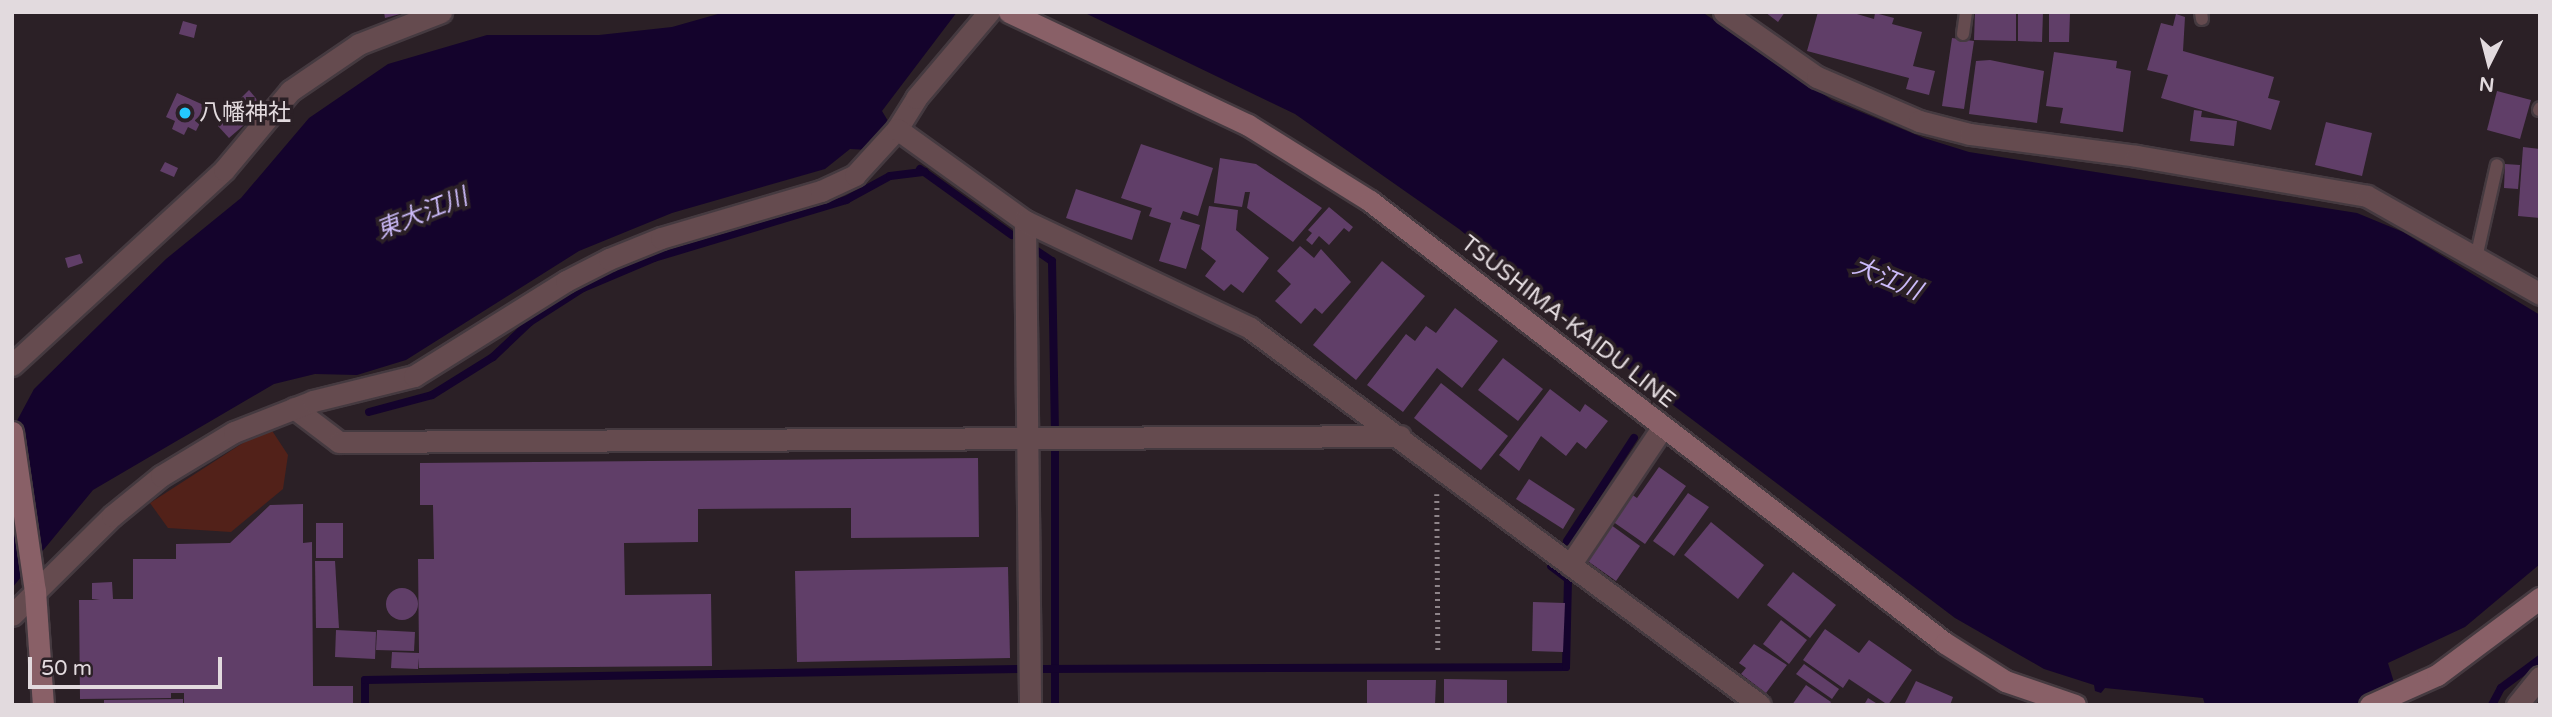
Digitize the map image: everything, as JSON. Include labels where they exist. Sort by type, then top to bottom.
[{"type":"main road","name":"TSUSHIMA-KAIDU LINE","points":[[1009,12],[1248,125],[1370,201],[1945,643],[2005,681],[2072,704]]},
{"type":"main road","points":[[12,432],[35,590],[43,705]]},
{"type":"main road","points":[[2370,705],[2427,680],[2463,658],[2540,598]]},
{"type":"street","points":[[12,365],[224,170],[290,91],[359,44],[441,12]]},
{"type":"street","points":[[12,615],[35,590],[161,476],[234,432],[294,408],[414,376],[566,281],[609,259],[661,238],[821,191],[855,174],[898,129],[916,98],[989,12]]},
{"type":"street","points":[[1724,12],[1817,78],[1919,121],[1970,134],[2136,156],[2367,196],[2540,294]]},
{"type":"street","points":[[898,129],[1025,220],[1250,328],[1400,436],[1760,705]]},
{"type":"street","points":[[1025,220],[1031,705]]},
{"type":"street","points":[[294,408],[339,442],[1400,436]]},
{"type":"street","points":[[1570,565],[1662,428]]},
{"type":"street","points":[[2517,705],[2540,677]]},
{"type":"lane","points":[[1963,34],[1966,12]]},
{"type":"lane","points":[[2476,258],[2497,165]]},
{"type":"path","points":[[1438,654],[1437,474],[1442,468]]},
{"type":"shaded area","points":[[269,426],[288,455],[283,489],[231,532],[168,528],[150,503]]},
{"type":"water","name":"東大江川","points":[[725,12],[957,12],[882,111],[891,126],[868,150],[850,149],[825,169],[672,213],[579,251],[406,360],[357,375],[315,374],[274,384],[93,490],[12,588],[12,430],[34,389],[166,259],[241,198],[309,118],[388,64],[487,35],[599,35],[672,27]]},
{"type":"water","name":"大江川","points":[[1083,12],[1702,12],[1832,100],[1924,138],[1969,152],[2357,213],[2403,232],[2540,315],[2540,564],[2465,627],[2388,663],[2401,705],[2205,705],[2203,698],[2105,688],[2101,693],[2095,691],[2094,685],[2044,669],[1955,618],[1661,396],[1459,229],[1295,114]]},
{"type":"building","points":[[384,12],[404,12],[404,13],[385,18]]},
{"type":"building","points":[[1765,12],[1785,12],[1778,22]]},
{"type":"building","points":[[1818,12],[1850,12],[1874,19],[1875,13],[1894,18],[1892,24],[1922,32],[1913,66],[1935,71],[1929,95],[1906,89],[1909,78],[1807,51]]},
{"type":"building","points":[[1975,12],[2016,13],[2016,41],[1974,40]]},
{"type":"building","points":[[2018,12],[2043,12],[2042,42],[2018,41]]},
{"type":"building","points":[[2049,13],[2070,13],[2069,42],[2049,42]]},
{"type":"building","points":[[2176,14],[2185,17],[2183,51],[2274,77],[2268,98],[2280,101],[2271,130],[2161,98],[2168,75],[2147,70],[2161,23],[2173,26]]},
{"type":"building","points":[[183,21],[197,25],[194,38],[179,34]]},
{"type":"building","points":[[1952,38],[1974,41],[1964,109],[1942,106]]},
{"type":"building","points":[[2054,52],[2117,61],[2116,68],[2131,71],[2123,132],[2060,123],[2063,108],[2046,106]]},
{"type":"building","points":[[1990,60],[2044,71],[2037,123],[1969,114],[1976,61]]},
{"type":"building","points":[[249,90],[260,103],[245,117],[234,105]]},
{"type":"building","points":[[2497,91],[2531,100],[2520,139],[2487,130]]},
{"type":"building","points":[[177,93],[208,107],[196,131],[188,127],[184,135],[172,129],[175,121],[166,117]]},
{"type":"building","points":[[2194,110],[2202,111],[2201,117],[2237,121],[2234,146],[2190,141]]},
{"type":"building","points":[[233,113],[244,125],[229,138],[218,126]]},
{"type":"building","points":[[2326,122],[2372,133],[2362,176],[2315,165]]},
{"type":"building","points":[[1141,144],[1213,168],[1198,216],[1183,211],[1180,219],[1200,225],[1186,269],[1159,261],[1171,223],[1149,216],[1152,208],[1121,198]]},
{"type":"building","points":[[2523,147],[2540,149],[2540,218],[2518,216]]},
{"type":"building","points":[[1220,158],[1256,164],[1322,208],[1293,242],[1247,208],[1250,192],[1245,192],[1242,207],[1214,203]]},
{"type":"building","points":[[165,162],[178,168],[174,177],[160,171]]},
{"type":"building","points":[[2505,164],[2520,165],[2518,189],[2504,188]]},
{"type":"building","points":[[1076,189],[1141,211],[1132,240],[1066,218]]},
{"type":"building","points":[[1209,206],[1238,210],[1236,230],[1269,258],[1243,293],[1231,284],[1224,291],[1205,276],[1216,261],[1201,249]]},
{"type":"building","points":[[1329,207],[1353,227],[1349,232],[1344,228],[1329,245],[1319,236],[1312,245],[1306,240],[1312,233],[1308,230]]},
{"type":"building","points":[[1300,246],[1314,258],[1321,249],[1351,282],[1322,314],[1315,308],[1301,324],[1275,301],[1291,284],[1277,271]]},
{"type":"building","points":[[80,254],[83,263],[68,268],[65,258]]},
{"type":"building","points":[[1382,261],[1425,296],[1356,380],[1313,345]]},
{"type":"building","points":[[1455,308],[1498,341],[1462,388],[1437,368],[1403,412],[1367,385],[1406,334],[1415,341],[1426,326],[1436,333]]},
{"type":"building","points":[[1503,358],[1543,389],[1518,421],[1478,390]]},
{"type":"building","points":[[1441,383],[1508,436],[1481,470],[1414,418]]},
{"type":"building","points":[[1550,389],[1580,412],[1585,404],[1608,421],[1586,449],[1577,442],[1566,456],[1541,436],[1519,471],[1499,455]]},
{"type":"building","points":[[978,458],[979,537],[851,538],[851,508],[698,509],[698,542],[624,543],[625,595],[711,594],[712,666],[419,668],[419,658],[418,669],[391,668],[392,652],[419,653],[418,559],[434,559],[433,505],[420,505],[420,463]]},
{"type":"building","points":[[1659,467],[1686,486],[1645,544],[1612,521],[1631,494],[1637,498]]},
{"type":"building","points":[[1529,479],[1575,509],[1563,529],[1516,499]]},
{"type":"building","points":[[1688,493],[1709,507],[1674,556],[1653,541]]},
{"type":"building","points":[[303,504],[303,543],[312,542],[313,686],[353,686],[353,705],[184,705],[184,693],[171,693],[171,698],[80,699],[79,600],[100,600],[92,599],[92,583],[112,582],[113,599],[133,599],[133,559],[176,559],[176,544],[230,543],[270,505]]},
{"type":"building","points":[[1607,522],[1640,546],[1616,581],[1582,557]]},
{"type":"building","points":[[1711,522],[1764,565],[1738,599],[1684,555]]},
{"type":"building","points":[[316,523],[343,523],[343,558],[316,558]]},
{"type":"building","points":[[315,561],[335,561],[339,628],[316,628]]},
{"type":"building","points":[[1008,567],[1010,658],[797,662],[795,571]]},
{"type":"building","points":[[1793,572],[1836,605],[1810,638],[1767,605]]},
{"type":"building","points":[[402,588],[414,592],[418,604],[414,616],[402,620],[390,616],[386,604],[390,592]]},
{"type":"building","points":[[1533,602],[1565,603],[1563,652],[1532,651]]},
{"type":"building","points":[[1781,620],[1807,640],[1789,664],[1763,644]]},
{"type":"building","points":[[1825,629],[1859,653],[1869,640],[1912,670],[1888,705],[1849,679],[1843,688],[1803,660]]},
{"type":"building","points":[[336,630],[376,632],[375,659],[335,657]]},
{"type":"building","points":[[377,630],[415,632],[414,651],[376,650]]},
{"type":"building","points":[[1754,644],[1787,665],[1766,693],[1741,674],[1746,668],[1739,663]]},
{"type":"building","points":[[1804,664],[1839,689],[1832,699],[1796,674]]},
{"type":"building","points":[[1444,679],[1507,680],[1507,705],[1444,705]]},
{"type":"building","points":[[1367,680],[1436,680],[1435,705],[1367,705]]},
{"type":"building","points":[[1916,681],[1953,697],[1950,705],[1904,705]]},
{"type":"building","points":[[1806,685],[1831,702],[1829,705],[1792,705]]},
{"type":"building","points":[[1868,698],[1879,705],[1864,705]]},
{"type":"building","points":[[183,699],[183,705],[104,705],[104,700]]},
{"type":"waterway","points":[[920,169],[1012,235]]},
{"type":"waterway","points":[[369,412],[432,395],[493,357],[530,322],[583,288],[654,258],[846,200],[890,176],[925,172]]},
{"type":"waterway","points":[[1037,251],[1052,261],[1055,427]]},
{"type":"waterway","points":[[1567,541],[1634,438]]},
{"type":"waterway","points":[[1055,450],[1055,705]]},
{"type":"waterway","points":[[1041,669],[1566,667],[1568,579],[1551,566]]},
{"type":"waterway","points":[[2492,705],[2501,688],[2540,659]]},
{"type":"waterway","points":[[365,705],[365,680],[1018,669]]},
{"type":"place","name":"八幡神社","points":[[185,113]]}]
